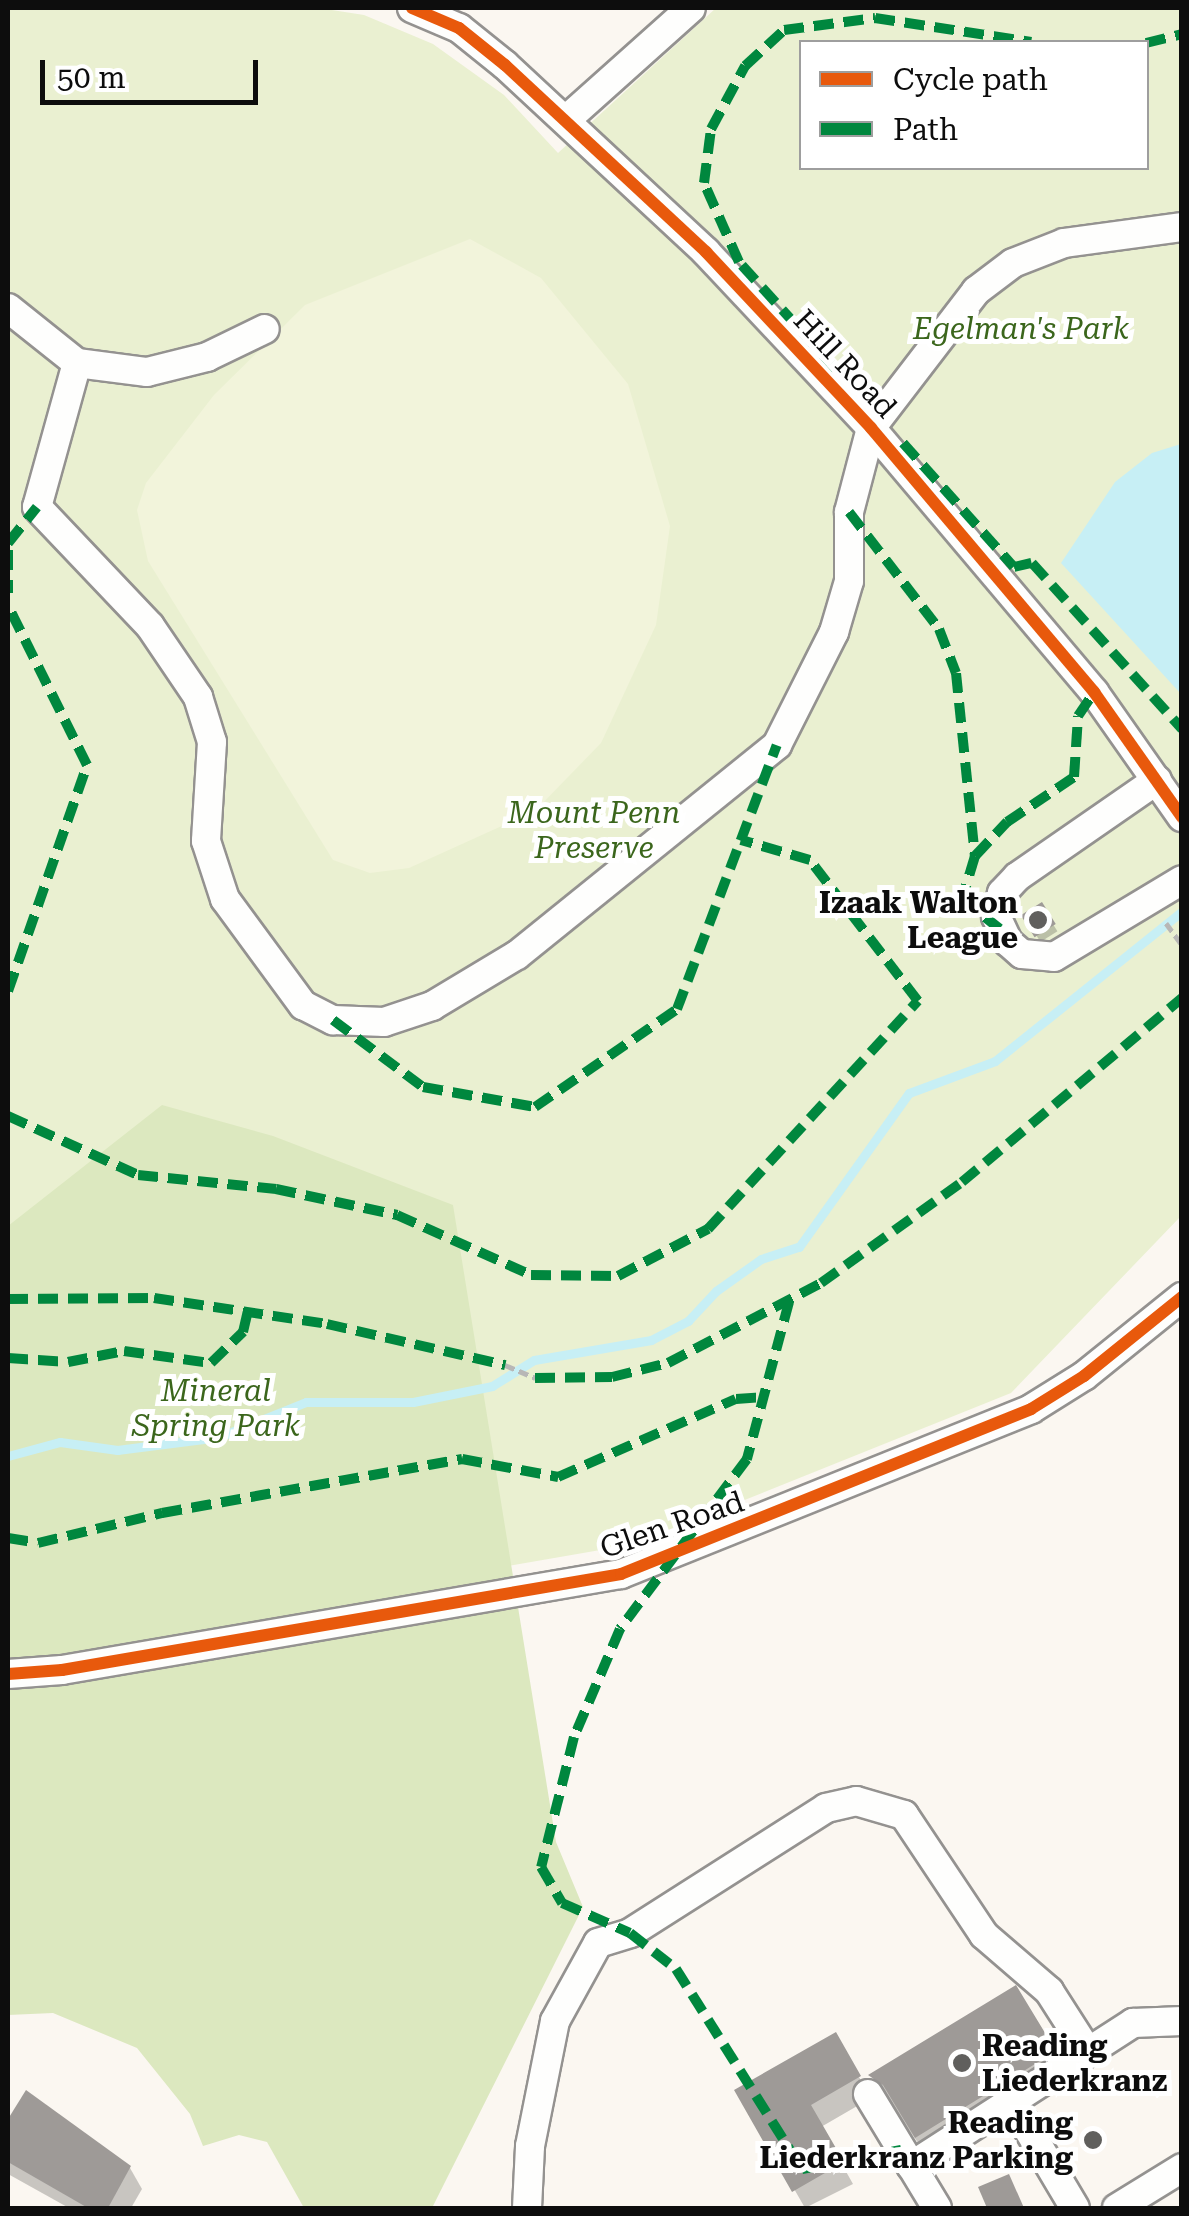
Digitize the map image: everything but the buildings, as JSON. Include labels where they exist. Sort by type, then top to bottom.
[{"type":"street","name":"Hill Road","points":[[412,8],[460,28],[567,119],[694,239],[871,428],[1094,692],[1182,817]]},
{"type":"street","points":[[567,119],[691,8]]},
{"type":"street","points":[[77,362],[38,507],[150,626],[198,697],[212,742],[210,867],[226,899],[303,1005],[334,1020],[384,1022],[432,1006],[516,955],[777,745],[834,632],[849,582],[848,512],[871,428],[933,339],[976,290],[1013,264],[1064,243],[1182,227]]},
{"type":"street","points":[[8,308],[77,362],[147,372],[207,357],[265,329]]},
{"type":"street","points":[[1157,780],[1017,876],[1002,892],[996,916],[1008,942],[1022,954],[1054,957],[1182,880]]},
{"type":"street","name":"Glen Road","points":[[8,1674],[62,1670],[622,1574],[1031,1409],[1084,1376],[1182,1297]]},
{"type":"street","points":[[528,2208],[530,2146],[555,2021],[598,1943],[630,1933],[826,1808],[856,1801],[904,1815],[984,1934],[1049,1991],[1088,2052]]},
{"type":"street","points":[[912,2166],[1132,2023],[1182,2021]]},
{"type":"street","points":[[868,2094],[936,2208]]},
{"type":"street","points":[[1012,2102],[1074,2208]]},
{"type":"street","points":[[1117,2208],[1182,2168]]},
{"type":"path","points":[[1159,913],[1181,944]]},
{"type":"path","points":[[506,1365],[535,1378]]},
{"type":"green space","name":"Mount Penn Preserve","points":[[8,8],[319,8],[364,15],[433,44],[504,95],[558,153],[716,8],[1181,8],[1181,1216],[1011,1393],[635,1544],[8,1652]]},
{"type":"green space","points":[[470,239],[541,278],[628,384],[670,526],[656,625],[601,743],[535,811],[409,868],[370,873],[333,860],[148,561],[137,510],[146,483],[214,395],[305,305]]},
{"type":"green space","name":"Mineral Spring Park","points":[[162,1105],[273,1136],[453,1205],[556,1842],[583,1907],[432,2208],[304,2208],[267,2142],[239,2135],[203,2146],[190,2114],[137,2048],[53,2013],[8,2015],[8,1226]]},
{"type":"water","points":[[1182,444],[1181,694],[1061,563],[1115,482],[1152,453]]},
{"type":"waterway","points":[[8,1456],[60,1442],[117,1450],[219,1437],[306,1402],[413,1402],[492,1386],[534,1360],[651,1340],[688,1321],[716,1291],[761,1259],[799,1247],[909,1093],[995,1061],[1182,911]]},
{"type":"marked path","points":[[836,369],[739,262],[704,183],[711,129],[745,66],[784,30],[875,18],[1018,40]]},
{"type":"marked path","points":[[1149,42],[1182,34]]},
{"type":"marked path","points":[[903,443],[1014,567],[1032,563],[1182,729]]},
{"type":"marked path","points":[[8,543],[37,507]]},
{"type":"marked path","points":[[849,512],[939,629],[956,673],[975,856],[962,899],[1000,929]]},
{"type":"marked path","points":[[8,550],[8,593]]},
{"type":"marked path","points":[[8,991],[87,765],[10,610]]},
{"type":"marked path","points":[[975,856],[1007,822],[1074,777],[1078,716],[1094,692]]},
{"type":"marked path","points":[[333,1020],[423,1087],[535,1107],[677,1009],[777,745]]},
{"type":"marked path","points":[[8,1116],[138,1175],[276,1189],[397,1215],[531,1275],[618,1276],[708,1229],[918,1001],[810,860],[741,840]]},
{"type":"marked path","points":[[535,1378],[612,1377],[668,1363],[821,1283],[962,1182],[1182,998]]},
{"type":"marked path","points":[[8,1299],[154,1298],[327,1324],[505,1365]]},
{"type":"marked path","points":[[789,1302],[747,1459],[620,1629],[574,1737],[541,1867],[562,1903],[630,1933],[676,1969],[802,2169],[901,2150]]},
{"type":"marked path","points":[[8,1358],[68,1362],[124,1351],[211,1363],[243,1332],[248,1311]]},
{"type":"marked path","points":[[8,1538],[38,1543],[162,1513],[462,1459],[558,1477],[736,1399],[763,1397]]},
{"type":"cycle path","points":[[412,8],[459,28],[505,65],[706,252],[871,428],[1094,692],[1182,817]]},
{"type":"cycle path","points":[[8,1674],[62,1670],[621,1574],[1031,1409],[1084,1376],[1182,1297]]},
{"type":"place","name":"Izaak Walton League","points":[[1038,920]]},
{"type":"place","name":"Reading Liederkranz","points":[[962,2063]]},
{"type":"place","name":"Reading Liederkranz Parking","points":[[1093,2140]]},
{"type":"park label","name":"Egelman's Park","points":[[1021,329]]}]
